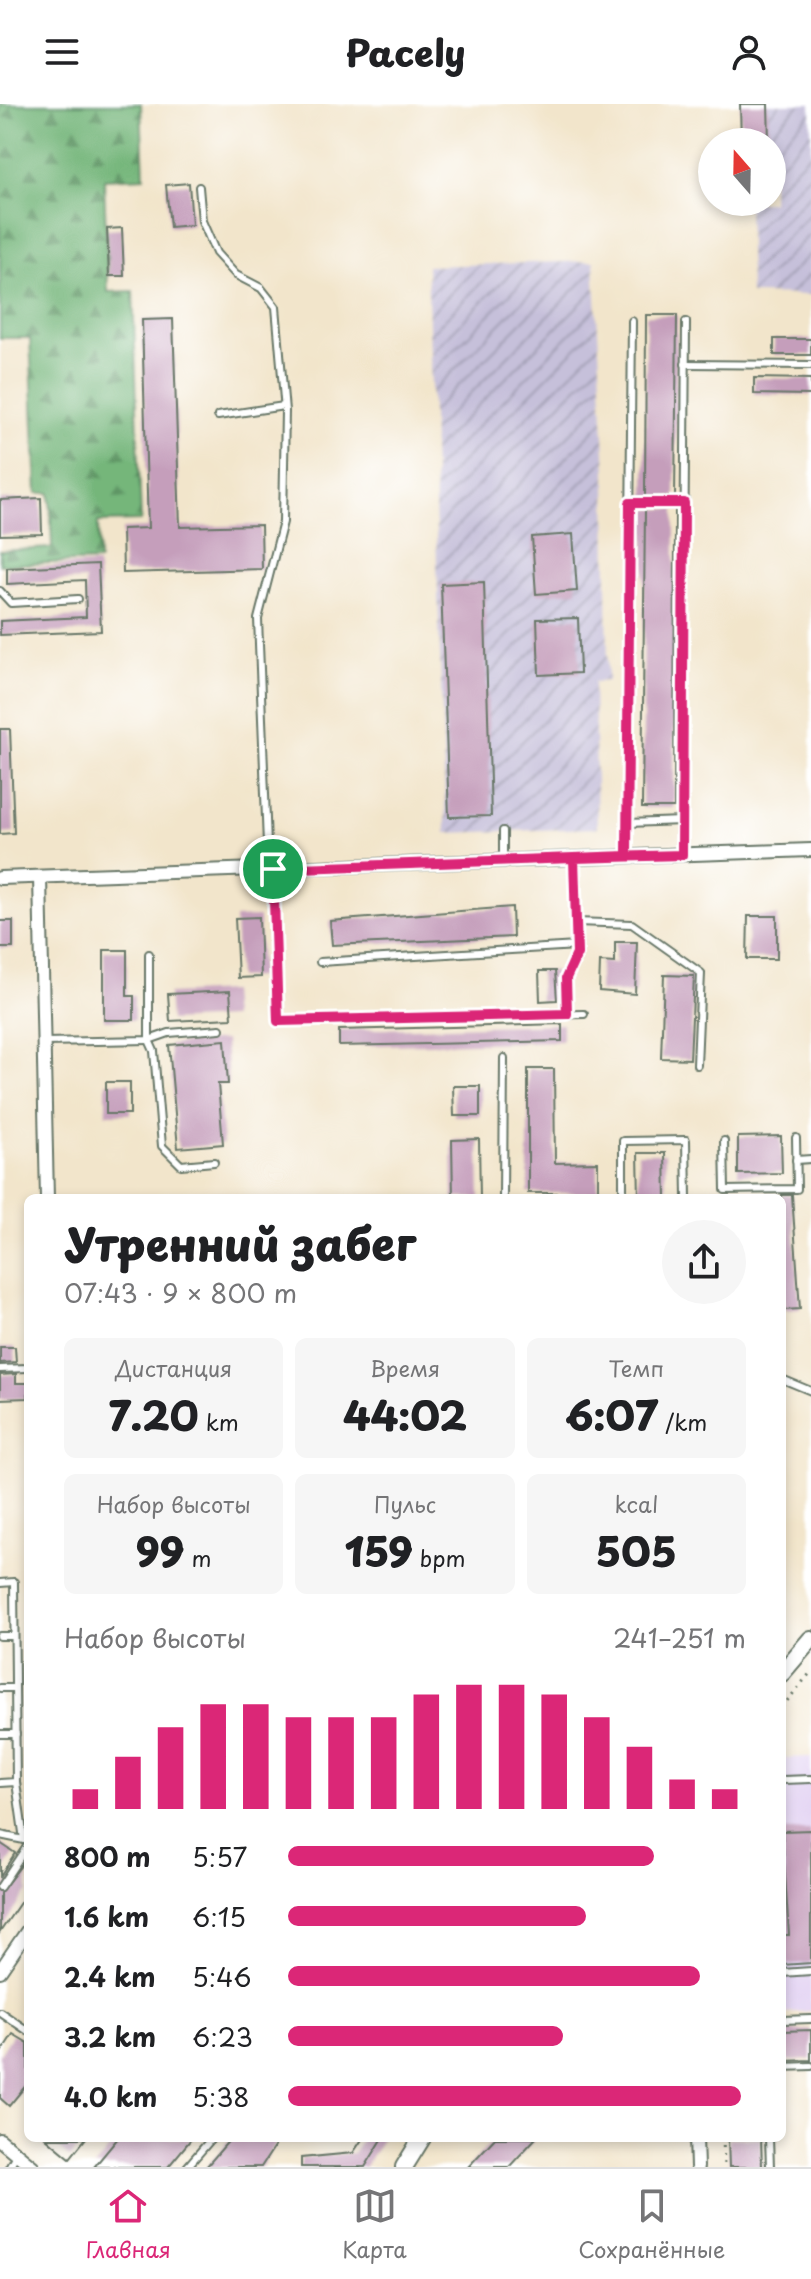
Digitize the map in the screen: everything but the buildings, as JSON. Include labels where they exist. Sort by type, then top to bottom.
[{"type":"street","points":[[0,878],[811,850]]},
{"type":"street","points":[[40,877],[47,1194]]},
{"type":"street","points":[[786,1668],[811,1639]]},
{"type":"street","points":[[0,1971],[24,1936]]},
{"type":"street","points":[[0,2140],[33,2167]]},
{"type":"street","points":[[404,2167],[420,2142]]},
{"type":"street","points":[[696,2142],[697,2167]]},
{"type":"lane","points":[[199,187],[202,221],[216,253],[236,275],[261,288],[276,307],[284,406],[283,522],[258,619],[278,1021],[584,1014]]},
{"type":"lane","points":[[627,856],[632,321]]},
{"type":"lane","points":[[682,855],[686,322]]},
{"type":"lane","points":[[685,364],[811,365]]},
{"type":"lane","points":[[218,416],[284,406]]},
{"type":"lane","points":[[630,503],[684,503]]},
{"type":"lane","points":[[0,591],[11,603],[78,599]]},
{"type":"lane","points":[[628,823],[682,821]]},
{"type":"lane","points":[[503,831],[503,861]]},
{"type":"lane","points":[[567,1014],[566,978],[577,946],[574,858]]},
{"type":"lane","points":[[576,922],[632,924],[701,973],[697,1065]]},
{"type":"lane","points":[[320,962],[577,946]]},
{"type":"lane","points":[[149,954],[149,1040],[154,1051],[162,1146],[181,1165],[214,1162]]},
{"type":"lane","points":[[44,1042],[149,1040],[169,1033],[220,1029]]},
{"type":"lane","points":[[503,1194],[504,1058]]},
{"type":"lane","points":[[724,1141],[725,1190],[797,1189],[796,1138]]},
{"type":"lane","points":[[623,1194],[623,1141],[686,1140],[687,1194]]},
{"type":"lane","points":[[796,1160],[811,1159]]},
{"type":"lane","points":[[766,1189],[766,1194]]},
{"type":"lane","points":[[0,1369],[24,1368]]},
{"type":"lane","points":[[786,1381],[811,1391]]},
{"type":"lane","points":[[0,1583],[14,1582],[16,1782],[24,1826]]},
{"type":"lane","points":[[0,1636],[14,1636]]},
{"type":"lane","points":[[0,1688],[15,1688]]},
{"type":"lane","points":[[0,1734],[16,1734]]},
{"type":"lane","points":[[786,1780],[811,1779]]},
{"type":"lane","points":[[0,1783],[16,1782]]},
{"type":"lane","points":[[0,1835],[24,1841]]},
{"type":"lane","points":[[0,1887],[24,1847]]},
{"type":"lane","points":[[786,1973],[811,1971]]},
{"type":"lane","points":[[0,2012],[24,2028]]},
{"type":"lane","points":[[786,2020],[811,2019]]},
{"type":"lane","points":[[786,2067],[811,2066]]},
{"type":"lane","points":[[187,2167],[209,2142]]},
{"type":"lane","points":[[769,2142],[770,2167]]},
{"type":"lane","points":[[9,2167],[17,2152]]},
{"type":"path","points":[[786,1702],[811,1672]]},
{"type":"path","points":[[723,2142],[724,2167]]},
{"type":"shaded area","points":[[745,104],[811,104],[811,295],[750,294],[748,216],[786,216],[786,128],[746,128]]},
{"type":"shaded area","points":[[594,261],[606,470],[608,681],[594,682],[597,828],[446,833],[427,266]]},
{"type":"shaded area","points":[[811,1757],[811,2011],[786,2013],[786,1758]]},
{"type":"green space","points":[[0,104],[141,104],[144,177],[104,179],[108,292],[133,291],[141,521],[98,522],[99,561],[0,565],[0,551],[52,548],[50,493],[37,493],[30,338],[0,338]]},
{"type":"route","points":[[630,503],[684,503],[682,855],[574,858],[577,954],[566,978],[567,1014],[278,1021],[273,869],[627,856],[630,503]]}]
